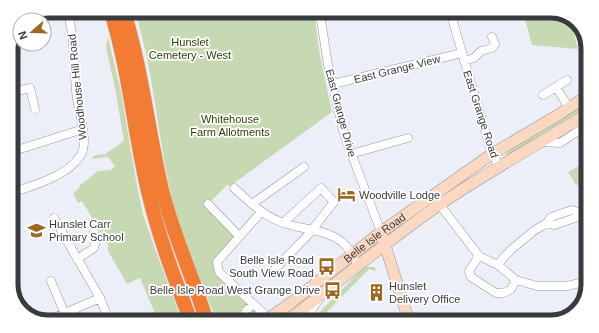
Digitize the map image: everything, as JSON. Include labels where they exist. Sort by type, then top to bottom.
[{"type":"highway","points":[[113,18],[124,60],[142,162],[154,216],[189,315]]},
{"type":"highway","points":[[126,18],[133,41],[150,135],[164,196],[171,222],[205,315]]},
{"type":"street","name":"Woodhouse Hill Road","points":[[18,190],[63,172],[76,162],[83,149],[83,129],[77,99],[72,31],[69,18]]},
{"type":"street","name":"East Grange Drive","points":[[321,18],[328,65],[342,127],[381,232]]},
{"type":"street","name":"East Grange Road","points":[[452,18],[492,154],[499,166]]},
{"type":"street","name":"East Grange Road","points":[[463,57],[474,58],[481,51],[492,48],[495,44],[492,37]]},
{"type":"street","name":"East Grange View","points":[[333,84],[463,57]]},
{"type":"street","points":[[543,96],[567,80]]},
{"type":"street","points":[[556,87],[569,108]]},
{"type":"street","points":[[18,91],[30,88],[35,109]]},
{"type":"street","name":"Belle Isle Road","points":[[267,315],[292,302],[381,232],[492,154],[581,100]]},
{"type":"street","name":"Belle Isle Road","points":[[296,315],[358,265],[440,205],[499,166],[581,118]]},
{"type":"street","points":[[54,129],[56,138]]},
{"type":"street","points":[[18,148],[83,129]]},
{"type":"street","name":"Belle Isle Road","points":[[542,142],[560,142],[581,129]]},
{"type":"street","points":[[351,154],[408,138]]},
{"type":"street","points":[[252,204],[304,167]]},
{"type":"street","points":[[234,188],[261,212],[284,223],[329,235],[342,242],[358,265]]},
{"type":"street","points":[[273,272],[312,230],[334,202],[321,188],[284,223]]},
{"type":"street","points":[[208,204],[239,236]]},
{"type":"street","points":[[440,205],[479,256],[498,265],[516,280],[537,286],[567,286],[581,283]]},
{"type":"street","points":[[261,212],[217,262],[219,272],[264,315]]},
{"type":"street","points":[[498,265],[518,243],[535,230],[547,223],[554,225],[575,218],[581,214]]},
{"type":"street","points":[[54,218],[100,298],[107,315]]},
{"type":"street","points":[[94,232],[96,240],[94,248]]},
{"type":"street","points":[[381,232],[407,315]]},
{"type":"street","points":[[77,258],[94,248],[104,246]]},
{"type":"street","points":[[479,256],[469,271],[471,277],[496,293],[502,293],[511,288],[516,280]]},
{"type":"street","points":[[50,281],[65,314]]},
{"type":"street","name":"Belle Isle Road","points":[[309,315],[323,294]]},
{"type":"street","points":[[62,315],[100,298]]},
{"type":"street","points":[[246,311],[253,304]]},
{"type":"green space","points":[[137,18],[315,18],[320,56],[332,112],[230,186],[227,185],[208,204],[239,236],[217,262],[219,272],[262,312],[257,315],[214,315],[182,232],[173,202],[142,35]]},
{"type":"green space","points":[[525,18],[551,18],[559,19],[571,25],[578,49],[532,45]]},
{"type":"green space","points":[[108,37],[121,92],[143,214],[180,315],[156,315],[140,278],[127,284],[108,251],[108,245],[82,201],[78,203],[73,194],[80,187],[79,186],[98,171],[111,170],[115,166],[108,157],[92,159],[93,156],[104,155],[124,141],[106,47]]},
{"type":"green space","points":[[581,106],[581,114],[508,157],[506,154],[507,151]]},
{"type":"green space","points":[[581,165],[581,184],[576,185],[568,172]]},
{"type":"green space","points":[[364,267],[375,267],[376,271],[369,269],[324,315],[317,315]]},
{"type":"place","name":"Woodville Lodge","points":[[346,195]]},
{"type":"place","name":"Hunslet Carr Primary School","points":[[36,230]]},
{"type":"place","name":"Belle Isle Road South View Road","points":[[327,266]]},
{"type":"place","name":"Belle Isle Road West Grange Drive","points":[[333,290]]},
{"type":"place","name":"Hunslet Delivery Office","points":[[376,292]]},
{"type":"park label","name":"Hunslet Cemetery - West","points":[[190,48]]},
{"type":"park label","name":"Whitehouse Farm Allotments","points":[[230,125]]}]
